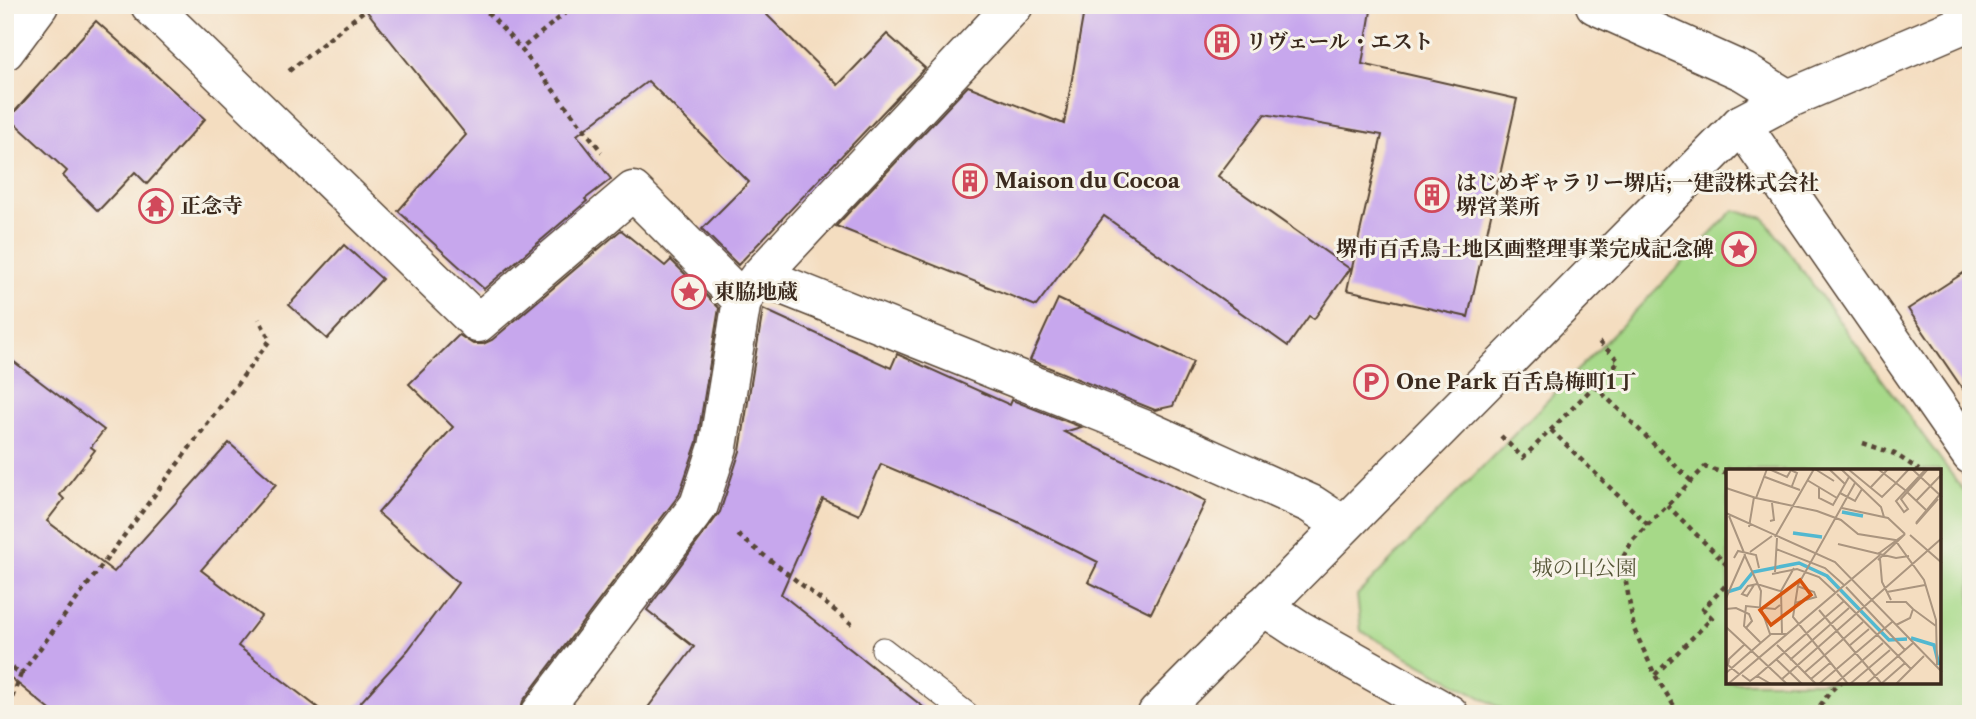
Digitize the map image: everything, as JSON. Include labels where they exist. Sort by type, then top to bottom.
[{"type":"street","points":[[5,51],[39,5]]},
{"type":"street","points":[[150,5],[478,323],[633,191],[751,288],[1146,430],[1311,503],[1343,525]]},
{"type":"street","points":[[540,714],[699,505],[718,447],[751,288],[1014,5]]},
{"type":"street","points":[[1595,5],[1744,72],[1788,99]]},
{"type":"street","points":[[1157,714],[1741,124],[1788,99],[1971,21]]},
{"type":"street","points":[[1741,124],[1971,455]]},
{"type":"street","points":[[1263,606],[1297,629],[1449,714]]},
{"type":"lane","points":[[883,649],[967,714]]},
{"type":"path","points":[[251,102],[372,5]]},
{"type":"path","points":[[481,5],[521,50],[633,191]]},
{"type":"path","points":[[521,50],[575,5]]},
{"type":"path","points":[[6,714],[21,674],[270,340],[259,319]]},
{"type":"path","points":[[1493,428],[1523,458],[1595,386],[1619,361],[1588,331]]},
{"type":"path","points":[[1595,386],[1691,481]]},
{"type":"path","points":[[1551,430],[1648,525]]},
{"type":"path","points":[[1863,443],[1895,454],[1916,469]]},
{"type":"path","points":[[1679,714],[1655,676],[1634,629],[1622,559],[1633,540],[1705,467],[1726,474]]},
{"type":"path","points":[[699,505],[883,649]]},
{"type":"path","points":[[1667,505],[1726,565]]},
{"type":"path","points":[[1655,676],[1712,618],[1703,608],[1726,584]]},
{"type":"path","points":[[5,662],[21,674]]},
{"type":"path","points":[[1815,714],[1838,684]]},
{"type":"green space","name":"城の山公園","points":[[1734,210],[1764,218],[1971,501],[1971,714],[1511,714],[1361,631],[1357,595]]},
{"type":"building","points":[[362,5],[757,5],[838,85],[887,34],[925,68],[738,265],[702,229],[749,182],[648,81],[577,135],[611,179],[484,289],[398,211],[466,135]]},
{"type":"building","points":[[1085,5],[1372,5],[1362,64],[1517,99],[1468,317],[1347,290],[1382,135],[1265,114],[1218,176],[1350,269],[1314,319],[1309,316],[1288,346],[1104,216],[1036,306],[836,226],[968,86],[1064,124]]},
{"type":"building","points":[[96,21],[205,119],[147,184],[135,172],[98,211],[63,176],[67,171],[9,118]]},
{"type":"building","points":[[621,230],[665,266],[671,260],[719,308],[697,442],[679,495],[523,701],[519,714],[350,714],[408,650],[458,583],[378,513],[453,427],[409,384],[459,335],[473,344],[492,340]]},
{"type":"building","points":[[344,245],[382,279],[327,339],[289,305]]},
{"type":"building","points":[[1971,268],[1971,401],[1908,309]]},
{"type":"building","points":[[1058,299],[1193,362],[1173,406],[1155,410],[1030,360]]},
{"type":"building","points":[[763,309],[891,368],[897,354],[1010,405],[1012,400],[1081,427],[1064,432],[1206,501],[1151,613],[1088,582],[1098,562],[1016,521],[881,464],[859,515],[823,499],[781,594],[932,714],[643,714],[694,647],[647,610],[720,512],[740,451]]},
{"type":"building","points":[[5,355],[104,430],[91,447],[95,450],[60,495],[64,499],[47,521],[114,572],[229,443],[276,484],[201,570],[261,616],[238,646],[326,714],[55,714],[5,673]]},
{"type":"place","name":"リヴェール・エスト","points":[[1222,42]]},
{"type":"place","name":"Maison du Cocoa","points":[[970,181]]},
{"type":"place","name":"はじめギャラリー堺店;一建設株式会社 堺営業所","points":[[1432,195]]},
{"type":"place","name":"正念寺","points":[[156,206]]},
{"type":"place","name":"堺市百舌鳥土地区画整理事業完成記念碑","points":[[1739,249]]},
{"type":"place","name":"東脇地蔵","points":[[689,292]]},
{"type":"place","name":"One Park 百舌鳥梅町1丁","points":[[1371,382]]}]
